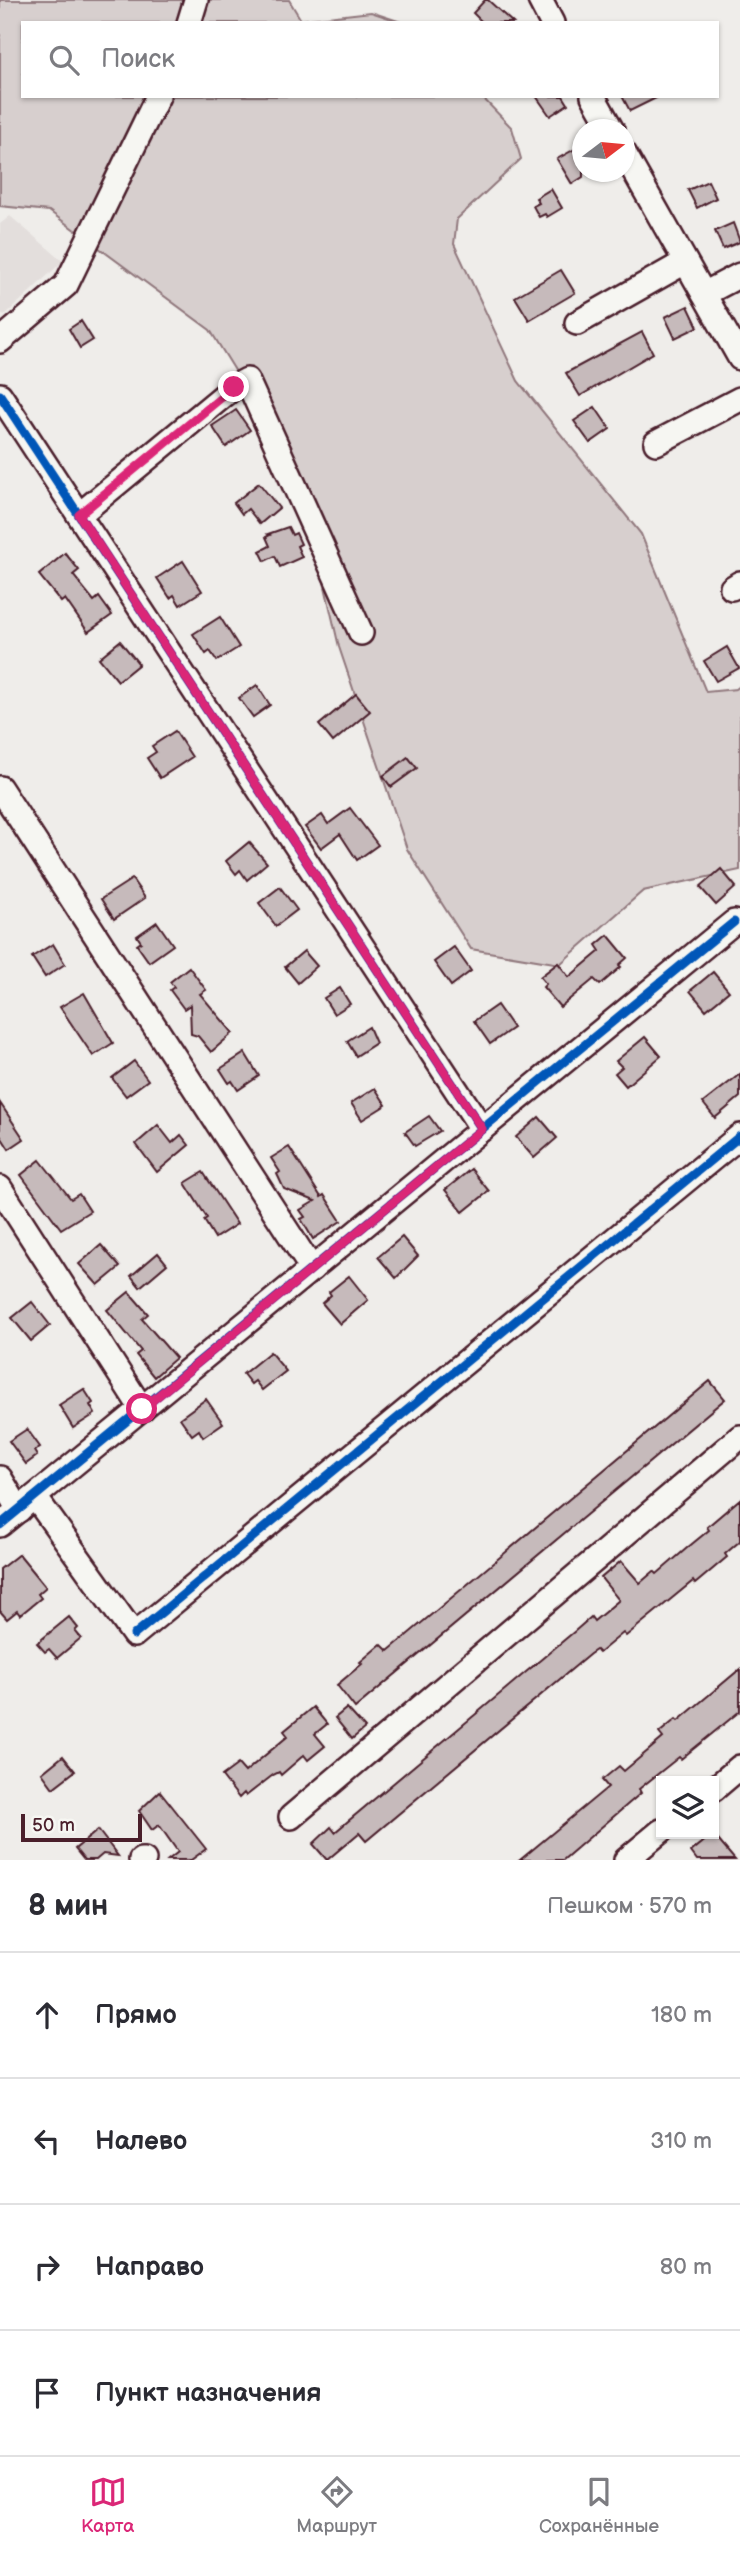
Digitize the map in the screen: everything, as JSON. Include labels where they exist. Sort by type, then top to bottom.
[{"type":"street","points":[[190,21],[196,0]]},
{"type":"street","points":[[540,0],[551,21]]},
{"type":"street","points":[[0,341],[66,285],[157,98]]},
{"type":"street","points":[[594,98],[606,119]]},
{"type":"street","points":[[635,171],[740,358]]},
{"type":"street","points":[[577,323],[685,262]]},
{"type":"street","points":[[704,294],[740,275]]},
{"type":"street","points":[[79,515],[234,387],[247,380],[361,633]]},
{"type":"street","points":[[0,395],[482,1129]]},
{"type":"street","points":[[656,443],[740,399]]},
{"type":"street","points":[[0,788],[312,1269]]},
{"type":"street","points":[[0,1525],[734,922]]},
{"type":"street","points":[[0,1478],[27,1503],[134,1635],[740,1136]]},
{"type":"street","points":[[0,1188],[142,1409]]},
{"type":"street","points":[[291,1817],[740,1437]]},
{"type":"street","points":[[719,1785],[740,1767]]},
{"type":"street","points":[[626,1860],[656,1836]]},
{"type":"shaded area","points":[[0,0],[289,0],[301,20],[371,12],[398,21],[21,21],[21,98],[483,98],[512,128],[521,159],[457,219],[454,244],[518,381],[641,534],[706,692],[736,689],[740,686],[740,870],[643,891],[560,964],[471,949],[407,849],[339,647],[299,474],[210,330],[49,211],[0,206]]},
{"type":"shaded area","points":[[10,216],[63,261],[4,316],[0,311],[0,224]]},
{"type":"building","points":[[488,0],[511,21],[481,21],[473,13]]},
{"type":"building","points":[[537,98],[564,98],[568,104],[550,116]]},
{"type":"building","points":[[623,98],[656,98],[630,111]]},
{"type":"building","points":[[572,151],[572,182],[575,182],[572,184],[557,159]]},
{"type":"building","points":[[708,181],[716,198],[697,208],[688,190]]},
{"type":"building","points":[[551,189],[562,208],[547,217],[545,214],[539,217],[533,206],[539,203],[536,198]]},
{"type":"building","points":[[733,223],[740,242],[723,249],[715,231]]},
{"type":"building","points":[[561,270],[575,293],[529,320],[515,297]]},
{"type":"building","points":[[688,306],[698,327],[675,338],[665,317]]},
{"type":"building","points":[[81,321],[93,340],[80,348],[69,329]]},
{"type":"building","points":[[642,332],[653,353],[580,396],[566,373]]},
{"type":"building","points":[[595,407],[610,429],[590,443],[574,421]]},
{"type":"building","points":[[236,410],[250,430],[226,447],[212,426]]},
{"type":"building","points":[[259,483],[279,508],[260,524],[248,509],[242,514],[234,503]]},
{"type":"building","points":[[288,527],[292,535],[296,533],[301,544],[297,546],[302,557],[280,567],[275,556],[265,561],[260,551],[270,546],[266,537],[270,535],[268,534]]},
{"type":"building","points":[[65,553],[79,570],[73,575],[94,601],[99,597],[112,615],[88,632],[65,599],[61,602],[39,575]]},
{"type":"building","points":[[183,561],[202,591],[180,605],[174,595],[170,598],[157,578]]},
{"type":"building","points":[[220,617],[239,647],[217,661],[210,651],[206,654],[193,634]]},
{"type":"building","points":[[120,641],[139,664],[118,681],[99,658]]},
{"type":"building","points":[[727,647],[739,668],[716,681],[704,661]]},
{"type":"building","points":[[257,685],[270,705],[253,717],[239,698]]},
{"type":"building","points":[[356,694],[370,711],[333,742],[319,725]]},
{"type":"building","points":[[175,731],[192,757],[160,778],[147,758],[156,752],[152,746]]},
{"type":"building","points":[[408,757],[417,768],[391,787],[383,776]]},
{"type":"building","points":[[350,808],[378,845],[357,860],[340,834],[321,848],[305,827],[322,815],[328,824]]},
{"type":"building","points":[[249,842],[267,863],[247,880],[240,870],[236,874],[226,861]]},
{"type":"building","points":[[721,869],[736,887],[716,905],[700,887]]},
{"type":"building","points":[[132,879],[145,898],[114,919],[101,899]]},
{"type":"building","points":[[280,887],[297,910],[276,926],[259,903]]},
{"type":"building","points":[[157,922],[173,945],[149,962],[137,945],[141,942],[137,936]]},
{"type":"building","points":[[608,935],[627,958],[619,965],[621,967],[600,985],[594,979],[560,1007],[543,987],[546,984],[540,977],[558,963],[569,977],[600,951],[596,945]]},
{"type":"building","points":[[53,944],[65,964],[45,977],[32,957]]},
{"type":"building","points":[[454,947],[471,971],[451,986],[434,962]]},
{"type":"building","points":[[304,951],[317,966],[298,983],[285,967]]},
{"type":"building","points":[[189,967],[206,990],[200,994],[233,1033],[211,1052],[198,1036],[191,1034],[190,1005],[184,1009],[170,990],[174,987],[170,982]]},
{"type":"building","points":[[713,972],[729,991],[706,1010],[690,991]]},
{"type":"building","points":[[340,988],[350,1004],[334,1014],[324,998]]},
{"type":"building","points":[[84,993],[113,1043],[93,1056],[60,1007]]},
{"type":"building","points":[[497,1005],[513,1028],[490,1044],[474,1021]]},
{"type":"building","points":[[369,1027],[376,1043],[356,1056],[347,1041]]},
{"type":"building","points":[[645,1037],[661,1056],[626,1086],[615,1073],[622,1067],[616,1061]]},
{"type":"building","points":[[245,1053],[259,1076],[238,1090],[232,1081],[229,1083],[220,1069]]},
{"type":"building","points":[[134,1061],[148,1080],[126,1096],[112,1078]]},
{"type":"building","points":[[740,1074],[740,1097],[715,1118],[703,1103]]},
{"type":"building","points":[[375,1088],[386,1105],[362,1120],[351,1103]]},
{"type":"building","points":[[0,1103],[24,1139],[9,1149],[0,1135]]},
{"type":"building","points":[[429,1116],[440,1131],[415,1146],[405,1132]]},
{"type":"building","points":[[539,1117],[557,1138],[534,1158],[516,1137]]},
{"type":"building","points":[[158,1125],[172,1143],[181,1135],[189,1145],[157,1172],[136,1144]]},
{"type":"building","points":[[289,1147],[321,1197],[324,1195],[341,1221],[313,1239],[301,1219],[305,1217],[300,1210],[315,1201],[284,1189],[277,1174],[280,1172],[271,1158]]},
{"type":"building","points":[[40,1160],[71,1199],[79,1194],[90,1211],[61,1229],[21,1175]]},
{"type":"building","points":[[471,1169],[489,1191],[463,1212],[445,1190]]},
{"type":"building","points":[[203,1172],[237,1224],[215,1238],[204,1220],[207,1218],[185,1183]]},
{"type":"building","points":[[402,1237],[418,1256],[396,1278],[378,1257]]},
{"type":"building","points":[[101,1245],[120,1267],[98,1285],[79,1264]]},
{"type":"building","points":[[158,1253],[167,1264],[140,1287],[131,1276]]},
{"type":"building","points":[[349,1276],[368,1300],[340,1324],[322,1303],[331,1295],[329,1292]]},
{"type":"building","points":[[129,1292],[148,1314],[142,1319],[176,1358],[154,1377],[136,1355],[141,1351],[107,1310]]},
{"type":"building","points":[[32,1302],[50,1325],[31,1341],[12,1318]]},
{"type":"building","points":[[270,1352],[286,1371],[262,1390],[255,1381],[251,1384],[243,1374]]},
{"type":"building","points":[[710,1381],[725,1399],[355,1708],[337,1685],[362,1664],[360,1662],[381,1644],[388,1651]]},
{"type":"building","points":[[84,1389],[93,1403],[90,1405],[95,1414],[73,1428],[59,1405]]},
{"type":"building","points":[[206,1399],[223,1423],[203,1437],[199,1430],[192,1435],[180,1418]]},
{"type":"building","points":[[27,1429],[40,1447],[34,1451],[37,1456],[26,1464],[9,1441]]},
{"type":"building","points":[[740,1499],[740,1541],[725,1554],[727,1557],[695,1584],[693,1581],[626,1636],[623,1633],[599,1653],[596,1650],[590,1654],[366,1841],[359,1833],[327,1860],[313,1844],[331,1827],[335,1832],[591,1617],[594,1621],[619,1600],[601,1578],[621,1561],[640,1583],[654,1571],[657,1574],[709,1530],[707,1527]]},
{"type":"building","points":[[19,1554],[46,1587],[38,1594],[41,1598],[20,1615],[17,1611],[7,1619],[0,1611],[0,1569]]},
{"type":"building","points":[[69,1617],[78,1628],[75,1631],[81,1638],[57,1658],[49,1649],[45,1652],[37,1643]]},
{"type":"building","points":[[740,1669],[740,1711],[639,1789],[641,1793],[563,1860],[520,1860],[608,1787],[602,1780],[619,1766],[624,1771],[663,1738],[659,1733],[676,1719],[678,1721]]},
{"type":"building","points":[[313,1707],[327,1724],[315,1734],[325,1746],[308,1760],[304,1755],[281,1775],[279,1772],[273,1775],[246,1796],[244,1793],[239,1798],[222,1776],[238,1764],[245,1772],[288,1736],[284,1731]]},
{"type":"building","points":[[347,1708],[365,1728],[352,1739],[335,1718]]},
{"type":"building","points":[[63,1756],[75,1771],[53,1788],[42,1773]]},
{"type":"building","points":[[160,1791],[206,1849],[191,1860],[168,1860],[178,1852],[159,1825],[152,1830],[139,1811]]},
{"type":"building","points":[[98,1830],[118,1856],[103,1854],[96,1860],[84,1860],[75,1849]]},
{"type":"building","points":[[707,1839],[717,1839],[735,1860],[697,1860],[691,1852]]},
{"type":"cycle path","points":[[0,395],[482,1129]]},
{"type":"cycle path","points":[[0,1525],[734,922]]},
{"type":"cycle path","points":[[134,1635],[740,1136]]},
{"type":"route","points":[[142,1409],[482,1129],[79,515],[234,387]]}]
